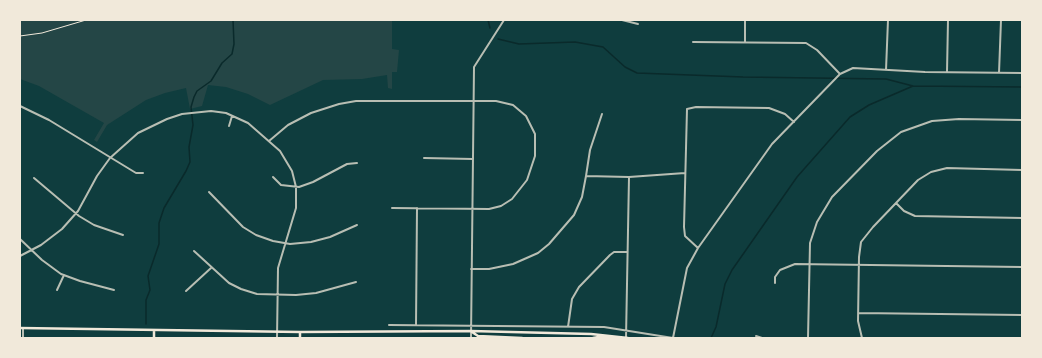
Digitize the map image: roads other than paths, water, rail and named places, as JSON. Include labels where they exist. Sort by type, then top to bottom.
[{"type":"main road","points":[[22,328],[300,332],[471,331],[606,335],[627,338]]},
{"type":"main road","points":[[154,330],[154,338]]},
{"type":"main road","points":[[471,331],[478,336],[522,338]]},
{"type":"main road","points":[[300,332],[300,338]]},
{"type":"main road","points":[[593,338],[606,335]]},
{"type":"street","points":[[471,338],[474,67],[504,20]]},
{"type":"street","points":[[622,20],[638,24]]},
{"type":"street","points":[[745,20],[745,42]]},
{"type":"street","points":[[886,70],[888,20]]},
{"type":"street","points":[[947,72],[948,20]]},
{"type":"street","points":[[999,73],[1001,20]]},
{"type":"street","points":[[692,42],[806,43],[818,50],[839,75]]},
{"type":"street","points":[[389,325],[568,326],[627,330],[673,338],[687,268],[698,248],[772,144],[839,75],[853,68],[947,72],[1022,73]]},
{"type":"street","points":[[269,141],[302,117],[339,104],[369,100],[473,100],[505,102],[521,110],[532,124],[536,143],[535,156],[527,180],[512,199],[501,206],[489,209],[392,208]]},
{"type":"street","points":[[20,106],[37,113],[136,173],[144,173]]},
{"type":"street","points":[[698,248],[691,243],[684,233],[687,109],[696,107],[769,108],[785,114],[794,122]]},
{"type":"street","points":[[20,256],[32,251],[53,237],[76,214],[97,176],[110,158],[138,133],[167,119],[192,112],[219,111],[232,115],[248,123],[269,141],[284,157],[292,171],[296,187],[296,208],[278,268],[277,338]]},
{"type":"street","points":[[471,269],[489,269],[513,264],[538,253],[549,244],[574,215],[582,197],[590,150],[602,114]]},
{"type":"street","points":[[229,126],[232,115]]},
{"type":"street","points":[[808,338],[809,263],[810,243],[813,232],[827,204],[877,151],[901,132],[917,125],[943,120],[1022,120]]},
{"type":"street","points":[[424,158],[472,159]]},
{"type":"street","points":[[273,177],[281,185],[296,187],[309,184],[347,164],[357,162]]},
{"type":"street","points":[[862,338],[858,327],[858,264],[860,248],[864,237],[896,203],[918,180],[925,175],[938,170],[1022,170]]},
{"type":"street","points":[[586,176],[629,177],[685,173]]},
{"type":"street","points":[[627,338],[629,177]]},
{"type":"street","points":[[34,178],[76,214],[94,226],[123,235]]},
{"type":"street","points":[[209,192],[243,227],[266,239],[286,243],[303,243],[320,240],[357,225]]},
{"type":"street","points":[[896,203],[904,211],[915,216],[1022,218]]},
{"type":"street","points":[[416,325],[417,208]]},
{"type":"street","points":[[20,239],[54,270],[64,275],[114,290]]},
{"type":"street","points":[[194,252],[223,279],[241,289],[257,294],[316,294],[356,282]]},
{"type":"street","points":[[568,326],[572,299],[579,287],[610,254],[614,252],[628,252]]},
{"type":"street","points":[[775,283],[775,276],[780,270],[795,264],[809,263],[1022,267]]},
{"type":"street","points":[[186,291],[211,268]]},
{"type":"street","points":[[57,290],[64,275]]},
{"type":"street","points":[[858,313],[1022,315]]},
{"type":"street","points":[[22,328],[23,338]]},
{"type":"street","points":[[756,336],[762,338]]},
{"type":"waterway","points":[[146,324],[146,300],[150,290],[148,276],[159,244],[159,223],[164,208],[190,162],[189,147],[193,125],[191,107],[197,91],[211,81],[222,63],[232,54],[234,44],[233,20]]},
{"type":"waterway","points":[[488,20],[490,28]]},
{"type":"waterway","points":[[498,39],[519,44],[575,42],[603,47],[625,67],[637,73],[743,77],[886,79],[913,86]]},
{"type":"waterway","points":[[711,338],[716,327],[725,284],[732,270],[797,177],[850,117],[869,105],[913,86],[1022,87]]}]
